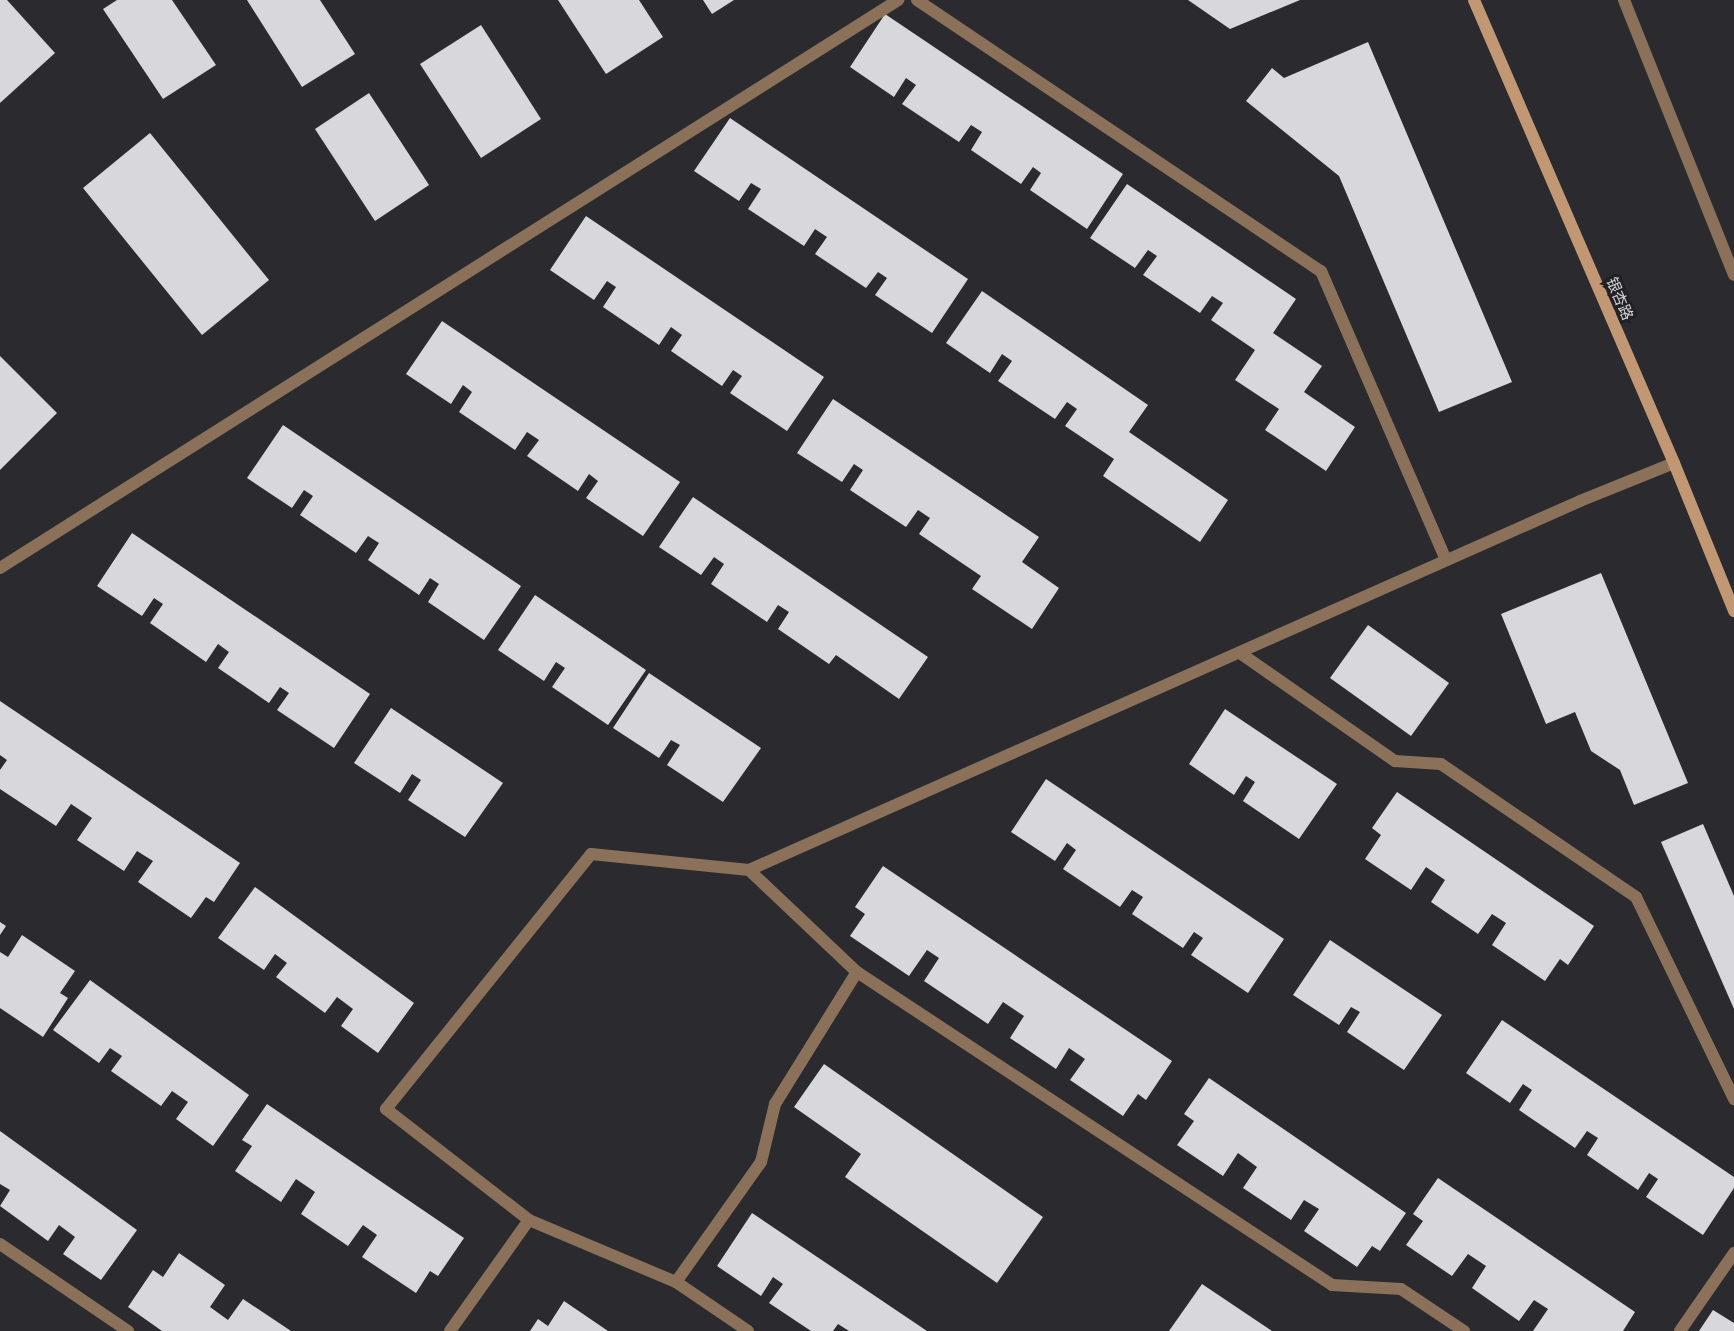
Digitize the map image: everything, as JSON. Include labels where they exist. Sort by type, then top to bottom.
[{"type":"street","points":[[0,568],[898,0]]},
{"type":"street","points":[[917,0],[1321,271],[1446,560]]},
{"type":"street","name":"银杏路","points":[[1474,0],[1674,463],[1734,611]]},
{"type":"street","points":[[1624,0],[1734,275]]},
{"type":"street","points":[[748,1331],[676,1281],[529,1220],[386,1108],[591,854],[749,870],[1446,560],[1674,463]]},
{"type":"street","points":[[1240,652],[1395,761],[1442,764],[1636,897],[1734,1099]]},
{"type":"street","points":[[749,870],[857,972],[1332,1285],[1401,1289],[1464,1331]]},
{"type":"street","points":[[676,1281],[761,1162],[775,1104],[857,972]]},
{"type":"street","points":[[450,1331],[529,1220]]},
{"type":"street","points":[[0,1244],[128,1331]]},
{"type":"street","points":[[1680,1331],[1734,1253]]},
{"type":"building","points":[[0,0],[7,0],[55,53],[0,103]]},
{"type":"building","points":[[117,0],[172,0],[216,65],[163,99],[103,9]]},
{"type":"building","points":[[247,0],[320,0],[355,54],[302,87]]},
{"type":"building","points":[[558,0],[639,0],[663,37],[606,74]]},
{"type":"building","points":[[703,0],[734,0],[712,14]]},
{"type":"building","points":[[1188,0],[1300,0],[1230,29]]},
{"type":"building","points":[[885,14],[1123,174],[1087,229],[1030,190],[1041,173],[1033,167],[1021,184],[971,150],[982,132],[971,125],[959,142],[902,104],[916,85],[906,78],[894,97],[850,67]]},
{"type":"building","points":[[481,25],[541,119],[481,158],[420,64]]},
{"type":"building","points":[[1368,42],[1512,382],[1439,412],[1339,176],[1246,101],[1272,68],[1284,78]]},
{"type":"building","points":[[369,93],[429,185],[375,221],[315,129]]},
{"type":"building","points":[[730,118],[968,279],[932,333],[875,295],[887,278],[878,272],[866,288],[815,254],[827,237],[815,229],[804,246],[748,209],[761,189],[751,183],[739,201],[694,171]]},
{"type":"building","points":[[150,133],[269,280],[202,335],[83,188]]},
{"type":"building","points":[[1127,184],[1296,299],[1273,333],[1322,366],[1304,392],[1355,427],[1326,471],[1265,430],[1279,409],[1235,380],[1255,350],[1211,320],[1223,303],[1212,296],[1200,313],[1143,275],[1157,256],[1148,250],[1135,268],[1090,238]]},
{"type":"building","points":[[586,216],[824,377],[787,431],[730,393],[742,376],[733,370],[722,386],[671,351],[682,335],[671,327],[659,345],[603,307],[616,287],[607,281],[594,300],[550,270]]},
{"type":"building","points":[[982,291],[1148,405],[1129,432],[1228,500],[1200,542],[1103,476],[1114,459],[1065,426],[1077,409],[1067,402],[1055,419],[998,381],[1012,361],[1002,354],[990,373],[946,343]]},
{"type":"building","points":[[442,321],[680,482],[643,536],[586,498],[598,481],[589,474],[578,491],[527,456],[539,440],[527,432],[515,450],[459,412],[472,392],[463,385],[451,404],[406,374]]},
{"type":"building","points":[[0,356],[57,413],[0,470]]},
{"type":"building","points":[[833,399],[1039,537],[1022,562],[1059,588],[1032,629],[972,589],[981,576],[919,534],[930,518],[918,510],[906,527],[850,490],[863,470],[854,464],[842,482],[797,453]]},
{"type":"building","points":[[283,425],[521,586],[484,640],[428,602],[439,584],[430,578],[419,595],[368,560],[379,543],[368,536],[356,553],[300,515],[313,496],[304,490],[292,508],[247,478]]},
{"type":"building","points":[[693,497],[928,657],[899,699],[836,655],[829,664],[778,629],[789,612],[778,605],[767,622],[711,584],[724,564],[714,557],[701,575],[659,547]]},
{"type":"building","points":[[132,533],[370,694],[334,748],[277,710],[289,693],[280,687],[269,703],[218,668],[229,652],[218,644],[206,662],[150,623],[163,604],[154,598],[142,616],[97,586]]},
{"type":"building","points":[[1601,573],[1688,783],[1634,805],[1620,770],[1591,751],[1575,712],[1546,724],[1501,614]]},
{"type":"building","points":[[535,595],[646,670],[608,725],[552,687],[565,668],[556,662],[544,681],[498,650]]},
{"type":"building","points":[[1368,625],[1449,683],[1411,736],[1330,678]]},
{"type":"building","points":[[649,673],[761,748],[723,802],[667,765],[680,745],[671,740],[659,758],[613,728]]},
{"type":"building","points":[[0,701],[240,863],[214,902],[206,897],[191,918],[138,882],[153,861],[137,851],[124,871],[77,840],[92,818],[71,804],[56,826],[0,789],[0,770],[7,760],[0,755]]},
{"type":"building","points":[[391,708],[503,783],[465,837],[408,800],[421,780],[412,774],[400,793],[354,763]]},
{"type":"building","points":[[1225,709],[1337,784],[1299,839],[1243,801],[1255,782],[1246,776],[1234,795],[1189,764]]},
{"type":"building","points":[[1046,779],[1284,939],[1248,993],[1191,955],[1203,938],[1194,932],[1183,948],[1132,914],[1143,897],[1132,890],[1120,907],[1063,869],[1076,850],[1067,843],[1055,861],[1011,832]]},
{"type":"building","points":[[1397,792],[1594,926],[1568,965],[1560,959],[1545,981],[1492,945],[1506,923],[1492,914],[1478,934],[1431,902],[1445,880],[1426,867],[1411,890],[1365,859],[1381,835],[1372,828]]},
{"type":"building","points":[[1703,824],[1734,896],[1734,1009],[1661,842]]},
{"type":"building","points":[[883,866],[1172,1061],[1146,1100],[1138,1094],[1123,1116],[1070,1080],[1085,1059],[1069,1048],[1056,1069],[1010,1038],[1024,1016],[1003,1002],[988,1024],[924,981],[939,958],[927,950],[909,976],[850,936],[865,914],[855,907]]},
{"type":"building","points":[[255,887],[414,1003],[378,1053],[341,1026],[353,1009],[337,997],[325,1013],[276,977],[287,963],[275,954],[264,970],[218,938]]},
{"type":"building","points":[[0,922],[6,926],[0,935]]},
{"type":"building","points":[[22,935],[75,971],[60,993],[68,998],[43,1037],[0,1008],[0,952],[8,957]]},
{"type":"building","points":[[1330,940],[1442,1015],[1404,1070],[1347,1032],[1360,1012],[1351,1007],[1339,1025],[1293,995]]},
{"type":"building","points":[[90,980],[249,1095],[213,1146],[176,1119],[188,1102],[172,1091],[161,1106],[111,1071],[122,1056],[110,1048],[99,1063],[53,1030]]},
{"type":"building","points":[[1502,1020],[1734,1177],[1734,1188],[1703,1235],[1646,1197],[1658,1179],[1649,1173],[1638,1190],[1587,1155],[1598,1138],[1587,1131],[1575,1148],[1519,1110],[1532,1090],[1523,1084],[1510,1103],[1466,1073]]},
{"type":"building","points":[[824,1064],[1043,1217],[997,1283],[845,1177],[861,1154],[794,1107]]},
{"type":"building","points":[[1209,1078],[1406,1213],[1380,1251],[1372,1246],[1357,1267],[1304,1231],[1319,1209],[1304,1200],[1291,1220],[1243,1188],[1257,1167],[1238,1153],[1223,1176],[1177,1145],[1194,1121],[1184,1114]]},
{"type":"building","points":[[267,1104],[464,1238],[438,1276],[430,1271],[416,1293],[362,1257],[377,1235],[363,1225],[348,1246],[301,1214],[315,1192],[296,1179],[281,1202],[235,1171],[252,1146],[242,1140]]},
{"type":"building","points":[[0,1131],[137,1230],[101,1280],[63,1254],[75,1237],[59,1225],[48,1241],[0,1206],[10,1190],[0,1184]]},
{"type":"building","points":[[1438,1178],[1635,1312],[1623,1331],[1533,1331],[1548,1309],[1534,1300],[1519,1321],[1472,1288],[1486,1266],[1468,1254],[1452,1276],[1406,1245],[1423,1221],[1413,1214]]},
{"type":"building","points":[[752,1213],[927,1331],[849,1331],[838,1324],[833,1331],[811,1331],[769,1303],[783,1284],[773,1277],[761,1296],[717,1266]]},
{"type":"building","points":[[179,1253],[225,1285],[210,1307],[228,1320],[243,1299],[291,1331],[162,1331],[128,1307],[153,1270],[163,1277]]},
{"type":"building","points":[[1202,1284],[1272,1331],[1169,1331]]},
{"type":"building","points":[[564,1301],[608,1331],[530,1331],[538,1319],[548,1326]]},
{"type":"building","points":[[1713,1310],[1734,1323],[1734,1331],[1699,1331]]}]
